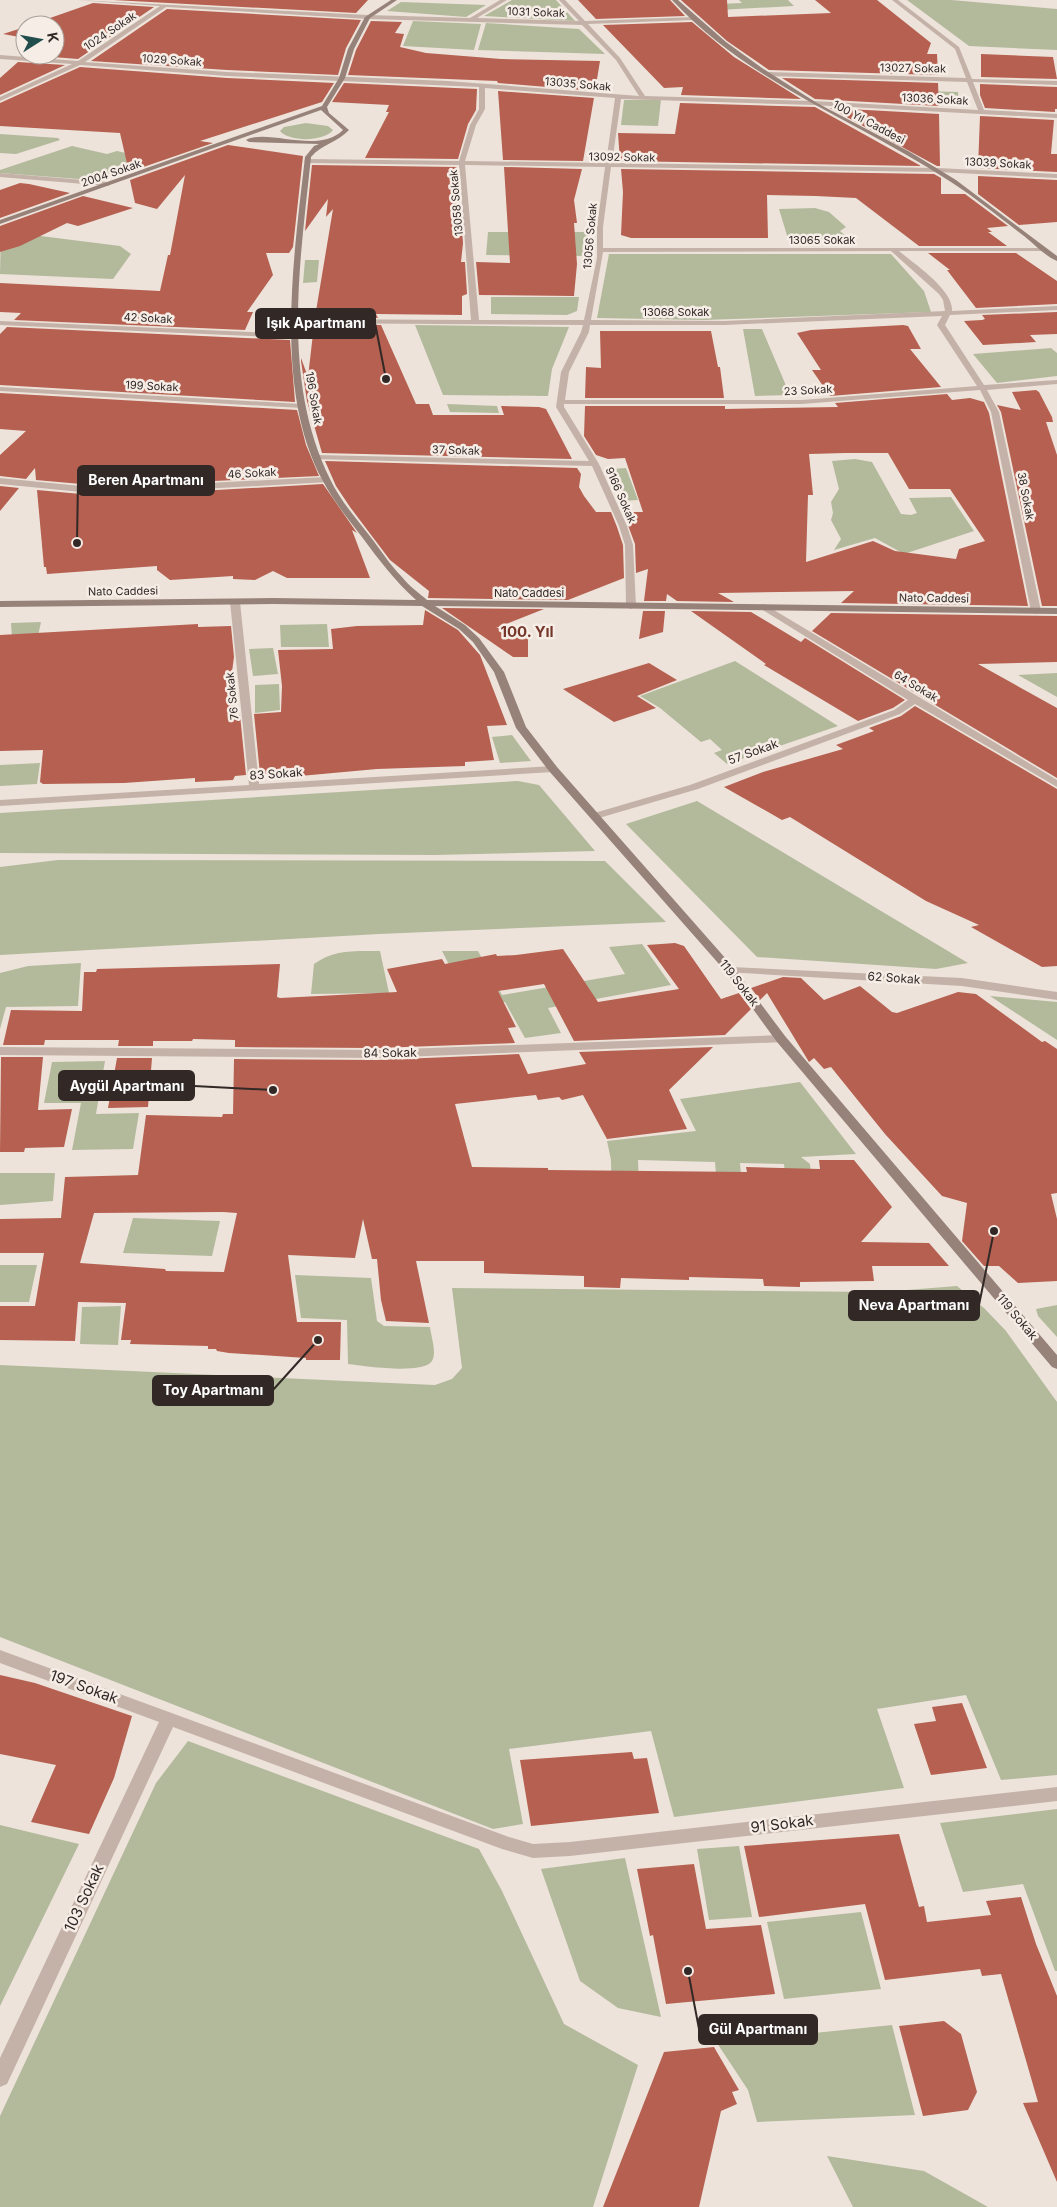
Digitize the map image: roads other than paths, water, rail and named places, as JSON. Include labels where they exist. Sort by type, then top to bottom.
[{"type":"street","name":"1031 Sokak","points":[[78,0],[368,17],[584,23],[694,18]]},
{"type":"street","name":"1024 Sokak","points":[[0,99],[79,64],[162,6],[174,0]]},
{"type":"street","points":[[228,143],[324,107],[342,78],[351,49],[368,17],[394,0]]},
{"type":"street","points":[[471,20],[504,0]]},
{"type":"street","points":[[562,0],[618,59],[643,98]]},
{"type":"street","name":"100 Yıl Caddesi","points":[[675,0],[694,18],[768,74],[813,103],[937,170],[980,198],[1057,259]]},
{"type":"street","points":[[895,0],[957,48],[967,79],[981,111]]},
{"type":"street","name":"1029 Sokak","points":[[0,57],[227,74],[342,78]]},
{"type":"street","name":"13027 Sokak","points":[[768,74],[1057,83]]},
{"type":"street","name":"13035 Sokak","points":[[342,78],[482,86],[618,97],[813,103]]},
{"type":"street","name":"13058 Sokak","points":[[476,321],[462,162],[473,125],[482,109],[482,86]]},
{"type":"street","name":"13056 Sokak","points":[[560,402],[565,372],[585,332],[601,250],[600,227],[618,97]]},
{"type":"street","name":"13036 Sokak","points":[[813,103],[1057,116]]},
{"type":"street","points":[[288,141],[307,159],[316,147],[338,137],[346,130],[328,117],[324,107]]},
{"type":"street","points":[[282,123],[311,120]]},
{"type":"street","points":[[323,120],[338,123]]},
{"type":"street","points":[[274,126],[269,130],[269,133],[280,140]]},
{"type":"street","points":[[228,143],[258,139],[317,142],[338,137]]},
{"type":"street","name":"2004 Sokak","points":[[0,222],[228,143]]},
{"type":"street","name":"13092 Sokak","points":[[307,159],[607,167],[937,170]]},
{"type":"street","name":"196 Sokak","points":[[307,159],[294,286],[294,336],[302,406],[316,456],[326,480],[387,566],[398,579],[426,604]]},
{"type":"street","name":"13039 Sokak","points":[[937,170],[1057,176]]},
{"type":"street","points":[[0,175],[108,184]]},
{"type":"street","name":"13065 Sokak","points":[[601,250],[1044,249]]},
{"type":"street","name":"38 Sokak","points":[[893,250],[941,291],[949,308],[941,325],[943,330],[983,389],[995,412],[1006,455],[1036,611]]},
{"type":"street","name":"13068 Sokak","points":[[295,321],[767,322],[1057,308]]},
{"type":"street","name":"42 Sokak","points":[[0,323],[294,336]]},
{"type":"street","name":"23 Sokak","points":[[560,402],[802,402],[1057,382]]},
{"type":"street","name":"199 Sokak","points":[[0,389],[302,406]]},
{"type":"street","name":"9166 Sokak","points":[[560,402],[564,415],[595,464],[615,506],[629,545],[631,606]]},
{"type":"street","name":"37 Sokak","points":[[316,456],[595,464]]},
{"type":"street","name":"46 Sokak","points":[[0,481],[81,489],[128,490],[326,480]]},
{"type":"street","name":"Nato Caddesi","points":[[0,604],[235,602],[1057,611]]},
{"type":"street","name":"76 Sokak","points":[[235,602],[254,788]]},
{"type":"street","name":"119 Sokak","points":[[426,604],[462,628],[494,663],[521,728],[553,769],[730,970],[781,1039],[1057,1364]]},
{"type":"street","name":"64 Sokak","points":[[764,607],[915,700],[1057,784]]},
{"type":"street","name":"57 Sokak","points":[[595,816],[694,787],[897,712],[915,700]]},
{"type":"street","name":"83 Sokak","points":[[0,803],[553,769]]},
{"type":"street","name":"62 Sokak","points":[[730,970],[952,982],[1057,996]]},
{"type":"street","name":"84 Sokak","points":[[0,1051],[377,1054],[781,1039]]},
{"type":"street","name":"197 Sokak","points":[[0,1656],[508,1844]]},
{"type":"street","name":"103 Sokak","points":[[0,2078],[169,1718]]},
{"type":"street","name":"91 Sokak","points":[[508,1844],[533,1851],[561,1850],[1057,1794]]},
{"type":"place","name":"Işık Apartmanı","points":[[386,379]]},
{"type":"place","name":"Beren Apartmanı","points":[[77,543]]},
{"type":"place","name":"Aygül Apartmanı","points":[[273,1090]]},
{"type":"place","name":"Neva Apartmanı","points":[[994,1231]]},
{"type":"place","name":"Toy Apartmanı","points":[[318,1340]]},
{"type":"place","name":"Gül Apartmanı","points":[[688,1971]]},
{"type":"district","name":"100. Yıl","points":[[527,632]]}]
